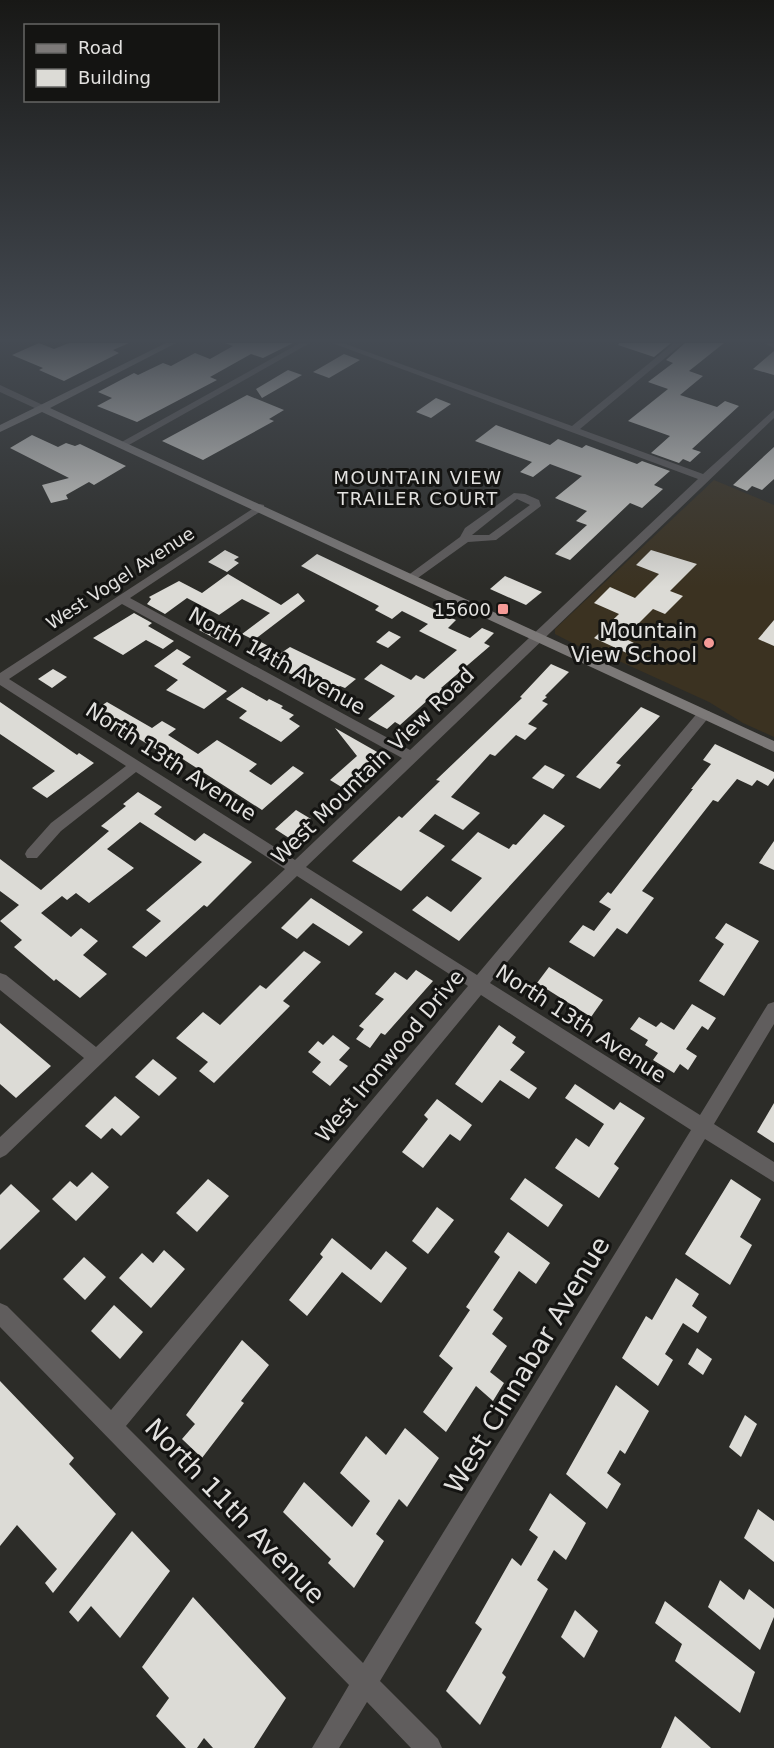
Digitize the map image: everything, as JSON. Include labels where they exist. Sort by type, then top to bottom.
[{"type":"street","points":[[79,425],[774,747]]},
{"type":"street","points":[[123,444],[158,425]]},
{"type":"street","points":[[558,425],[704,478]]},
{"type":"street","points":[[573,430],[580,425]]},
{"type":"street","name":"West Mountain View Road","points":[[0,1149],[762,425]]},
{"type":"street","points":[[411,578],[465,539],[469,530],[514,496],[521,496],[535,502],[536,507],[492,538],[465,539]]},
{"type":"street","name":"West Vogel Avenue","points":[[0,679],[260,507]]},
{"type":"street","name":"North 14th Avenue","points":[[122,598],[413,758]]},
{"type":"street","name":"North 13th Avenue","points":[[0,679],[774,1173]]},
{"type":"street","name":"West Ironwood Drive","points":[[112,1426],[704,714]]},
{"type":"street","points":[[32,854],[56,827],[136,765]]},
{"type":"street","points":[[0,980],[97,1058]]},
{"type":"street","name":"West Cinnabar Avenue","points":[[326,1748],[774,1009]]},
{"type":"street","name":"North 11th Avenue","points":[[0,1313],[429,1748]]},
{"type":"shaded area","points":[[714,480],[774,505],[774,737],[743,723],[709,702],[608,656],[584,649],[555,634],[555,629]]},
{"type":"building","points":[[192,425],[267,425],[203,460],[162,441]]},
{"type":"building","points":[[496,425],[550,445],[558,439],[582,448],[586,445],[637,464],[642,461],[670,471],[654,485],[663,489],[642,508],[630,503],[570,560],[555,554],[587,525],[576,521],[587,511],[555,498],[582,476],[550,464],[533,477],[520,472],[532,462],[475,441]]},
{"type":"building","points":[[638,425],[719,425],[692,449],[701,452],[690,462],[683,459],[679,463],[651,453],[670,436]]},
{"type":"building","points":[[32,435],[58,447],[66,443],[75,446],[80,444],[126,466],[94,485],[89,482],[66,495],[68,499],[51,503],[42,485],[69,478],[10,448]]},
{"type":"building","points":[[774,447],[774,479],[762,490],[752,486],[747,491],[733,485]]},
{"type":"building","points":[[225,550],[239,557],[234,560],[239,563],[227,572],[208,562]]},
{"type":"building","points":[[651,550],[697,564],[670,591],[683,596],[665,614],[653,609],[624,638],[638,645],[629,654],[594,638],[619,614],[594,603],[610,587],[635,598],[659,574],[636,565]]},
{"type":"building","points":[[317,554],[456,620],[448,628],[470,638],[482,628],[494,633],[484,643],[490,646],[441,688],[444,690],[432,701],[429,699],[400,725],[395,722],[387,729],[368,719],[395,696],[364,679],[381,664],[411,680],[416,675],[424,679],[457,650],[419,631],[428,624],[402,611],[392,619],[375,610],[379,606],[301,566]]},
{"type":"building","points":[[228,574],[281,605],[298,593],[305,601],[254,640],[242,634],[270,613],[242,599],[219,615],[187,598],[165,614],[147,604],[151,599],[149,597],[179,581],[202,593]]},
{"type":"building","points":[[505,576],[542,592],[526,605],[490,589]]},
{"type":"building","points":[[134,613],[152,623],[148,626],[174,641],[163,649],[146,640],[123,655],[93,638]]},
{"type":"building","points":[[774,620],[774,646],[758,639]]},
{"type":"building","points":[[210,622],[228,632],[218,640],[199,630]]},
{"type":"building","points":[[389,631],[401,637],[388,648],[376,642]]},
{"type":"building","points":[[261,642],[281,653],[290,647],[356,679],[345,688],[340,686],[329,695],[249,651]]},
{"type":"building","points":[[177,649],[191,657],[182,664],[227,691],[204,709],[166,690],[178,680],[154,666]]},
{"type":"building","points":[[551,664],[569,672],[545,696],[547,697],[542,701],[548,704],[528,724],[537,728],[525,740],[516,735],[495,756],[490,754],[451,797],[480,813],[463,830],[435,814],[419,831],[445,846],[401,891],[352,861],[399,816],[402,818],[440,781],[436,780],[522,698],[520,697]]},
{"type":"building","points":[[53,669],[67,677],[52,688],[38,679]]},
{"type":"building","points":[[242,687],[267,701],[269,699],[283,706],[281,708],[294,715],[289,719],[300,726],[281,742],[239,718],[247,711],[226,699]]},
{"type":"building","points":[[0,702],[77,755],[79,753],[94,763],[47,798],[32,788],[55,771],[0,734]]},
{"type":"building","points":[[107,702],[152,728],[162,721],[176,729],[168,735],[198,754],[217,740],[257,764],[249,771],[271,785],[293,766],[304,773],[262,810],[178,756],[170,763],[159,756],[162,753],[131,734],[128,737],[90,713]]},
{"type":"building","points":[[641,707],[660,716],[616,763],[621,765],[600,789],[576,777]]},
{"type":"building","points":[[335,728],[379,753],[343,788],[330,780],[357,756]]},
{"type":"building","points":[[715,744],[774,772],[774,778],[768,786],[757,780],[752,786],[737,779],[718,802],[713,800],[642,891],[654,898],[627,934],[617,928],[594,957],[569,942],[583,925],[594,931],[611,909],[599,902],[608,892],[611,894],[693,789],[691,789],[711,764],[703,760]]},
{"type":"building","points":[[545,765],[565,775],[553,789],[532,778]]},
{"type":"building","points":[[138,792],[162,807],[154,814],[195,841],[204,833],[252,862],[207,907],[204,905],[146,957],[132,947],[161,921],[146,910],[202,862],[140,822],[107,849],[134,868],[89,903],[76,893],[67,900],[62,896],[41,913],[71,937],[81,928],[98,941],[83,955],[107,974],[80,998],[56,979],[54,981],[14,947],[22,940],[0,921],[19,905],[0,891],[0,859],[41,890],[109,831],[101,826],[126,806],[123,804]]},
{"type":"building","points":[[296,810],[311,819],[289,838],[275,829]]},
{"type":"building","points":[[544,814],[565,826],[459,941],[412,910],[427,896],[451,912],[482,878],[451,860],[478,832],[509,849],[513,844],[516,845]]},
{"type":"building","points":[[774,841],[774,870],[759,863]]},
{"type":"building","points":[[311,898],[363,932],[349,946],[313,923],[297,939],[281,928]]},
{"type":"building","points":[[726,923],[759,941],[724,996],[699,981],[724,944],[715,938]]},
{"type":"building","points":[[304,951],[321,962],[283,1001],[290,1006],[214,1083],[199,1071],[208,1062],[176,1038],[203,1012],[220,1025],[260,985],[266,989]]},
{"type":"building","points":[[549,967],[603,1000],[591,1017],[537,983]]},
{"type":"building","points":[[416,970],[433,981],[385,1035],[381,1033],[370,1048],[356,1039],[364,1029],[359,1026],[384,999],[375,994],[395,972],[407,980]]},
{"type":"building","points":[[692,1004],[716,1018],[708,1030],[702,1026],[686,1049],[697,1056],[688,1070],[680,1064],[674,1073],[653,1060],[658,1053],[645,1045],[648,1040],[630,1029],[639,1017],[656,1027],[661,1022],[674,1030]]},
{"type":"building","points":[[0,1023],[51,1066],[16,1098],[0,1084]]},
{"type":"building","points":[[499,1025],[516,1037],[512,1043],[525,1052],[510,1070],[537,1088],[529,1099],[500,1080],[482,1103],[455,1084]]},
{"type":"building","points":[[333,1035],[350,1048],[339,1060],[348,1066],[330,1086],[312,1072],[321,1062],[308,1052],[318,1041],[323,1045]]},
{"type":"building","points":[[153,1059],[177,1078],[159,1096],[135,1077]]},
{"type":"building","points":[[575,1084],[614,1110],[620,1102],[645,1118],[614,1164],[619,1168],[599,1198],[555,1168],[576,1138],[589,1147],[604,1124],[565,1098]]},
{"type":"building","points":[[115,1096],[140,1117],[121,1136],[112,1128],[101,1139],[85,1126]]},
{"type":"building","points":[[437,1099],[472,1125],[460,1141],[450,1134],[423,1168],[402,1152],[428,1119],[424,1115]]},
{"type":"building","points":[[774,1103],[774,1143],[757,1132]]},
{"type":"building","points":[[92,1172],[109,1187],[76,1221],[52,1199],[70,1181],[77,1187]]},
{"type":"building","points":[[525,1178],[563,1205],[548,1227],[510,1199]]},
{"type":"building","points":[[208,1179],[229,1196],[197,1232],[176,1213]]},
{"type":"building","points":[[731,1179],[761,1199],[740,1237],[752,1245],[730,1285],[685,1254]]},
{"type":"building","points":[[11,1184],[40,1211],[0,1250],[0,1195]]},
{"type":"building","points":[[437,1207],[454,1220],[428,1254],[412,1241]]},
{"type":"building","points":[[508,1232],[550,1263],[536,1284],[519,1271],[493,1310],[503,1318],[492,1334],[507,1346],[490,1372],[504,1383],[493,1401],[476,1386],[446,1432],[423,1412],[453,1368],[439,1356],[470,1310],[466,1307],[500,1257],[494,1252]]},
{"type":"building","points":[[332,1238],[371,1270],[386,1251],[407,1268],[381,1303],[342,1272],[307,1316],[289,1300],[323,1257],[320,1254]]},
{"type":"building","points":[[164,1250],[185,1269],[151,1308],[119,1278],[142,1253],[153,1263]]},
{"type":"building","points":[[84,1257],[106,1277],[85,1300],[63,1279]]},
{"type":"building","points":[[676,1278],[699,1294],[692,1306],[707,1317],[698,1333],[683,1323],[665,1354],[673,1360],[658,1386],[622,1358],[646,1316],[652,1320]]},
{"type":"building","points":[[114,1305],[143,1332],[120,1359],[91,1331]]},
{"type":"building","points":[[242,1340],[269,1365],[241,1401],[244,1403],[202,1458],[182,1439],[195,1424],[186,1415]]},
{"type":"building","points":[[697,1348],[712,1359],[703,1375],[688,1364]]},
{"type":"building","points":[[0,1381],[74,1458],[69,1464],[116,1514],[53,1593],[45,1583],[57,1569],[17,1525],[0,1546]]},
{"type":"building","points":[[616,1385],[649,1411],[625,1454],[620,1450],[607,1473],[621,1484],[607,1509],[566,1474]]},
{"type":"building","points":[[745,1415],[757,1424],[741,1457],[729,1447]]},
{"type":"building","points":[[405,1428],[439,1458],[407,1507],[399,1499],[376,1534],[384,1541],[354,1588],[328,1563],[331,1559],[283,1512],[304,1482],[352,1527],[370,1501],[340,1473],[366,1436],[386,1455]]},
{"type":"building","points":[[550,1493],[586,1523],[566,1560],[554,1550],[537,1580],[548,1589],[502,1673],[506,1677],[480,1725],[446,1691],[482,1629],[475,1623],[512,1558],[521,1566],[538,1537],[529,1530]]},
{"type":"building","points":[[758,1509],[774,1521],[774,1562],[744,1538]]},
{"type":"building","points":[[132,1531],[170,1571],[120,1638],[91,1606],[78,1622],[69,1612]]},
{"type":"building","points":[[720,1580],[744,1600],[749,1589],[774,1609],[774,1617],[760,1650],[708,1607]]},
{"type":"building","points":[[193,1597],[286,1698],[254,1748],[213,1748],[204,1738],[197,1748],[186,1748],[156,1716],[169,1698],[142,1667]]},
{"type":"building","points":[[665,1601],[755,1672],[740,1713],[675,1661],[682,1644],[655,1623]]},
{"type":"building","points":[[575,1610],[598,1631],[584,1658],[561,1637]]},
{"type":"building","points":[[675,1716],[711,1748],[661,1748]]},
{"type":"place","name":"15600","points":[[503,609]]},
{"type":"place","name":"Mountain View School","points":[[709,643]]},
{"type":"district","name":"MOUNTAIN VIEW TRAILER COURT","points":[[418,487]]}]
